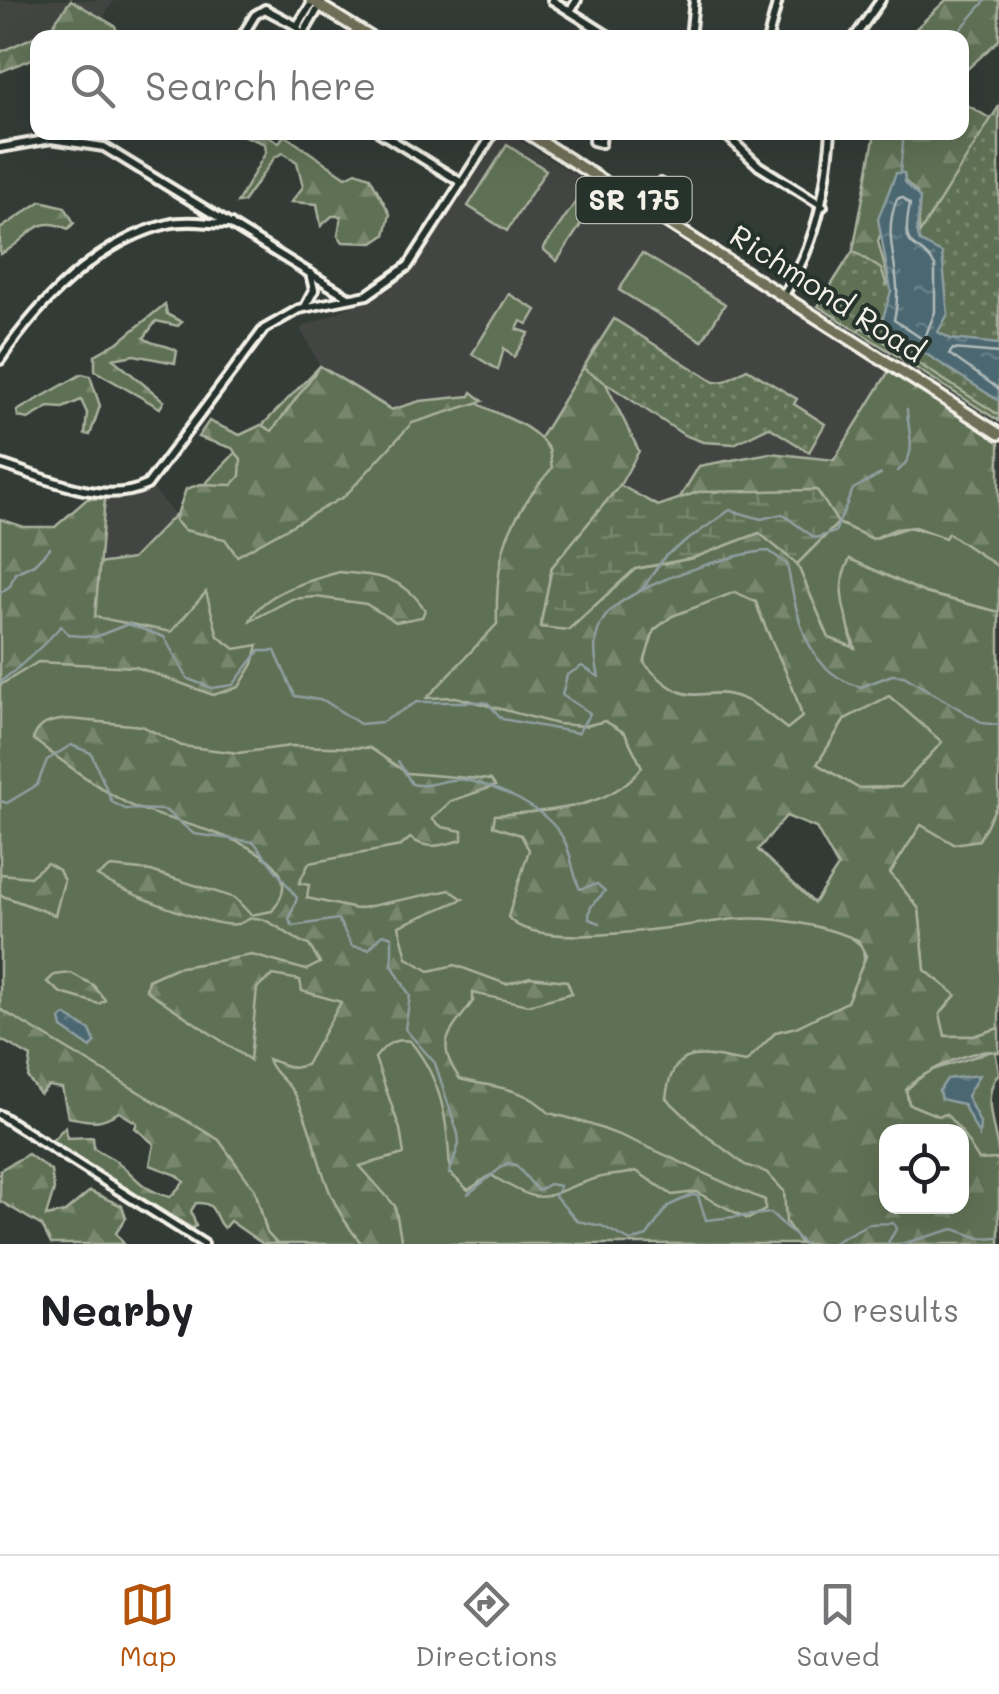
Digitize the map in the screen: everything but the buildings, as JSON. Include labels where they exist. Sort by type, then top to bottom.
[{"type":"main road","points":[[316,1],[360,30]]},
{"type":"main road","name":"Richmond Road","points":[[539,140],[999,434]]},
{"type":"street","points":[[552,0],[600,30]]},
{"type":"street","points":[[570,11],[577,0]]},
{"type":"street","points":[[691,30],[694,0]]},
{"type":"street","points":[[770,30],[778,0]]},
{"type":"street","points":[[860,30],[881,0]]},
{"type":"street","points":[[297,26],[316,1]]},
{"type":"street","points":[[304,30],[316,1]]},
{"type":"street","points":[[248,30],[265,9],[299,30]]},
{"type":"street","points":[[0,148],[41,140]]},
{"type":"street","points":[[63,140],[104,147],[351,298]]},
{"type":"street","points":[[398,140],[462,183]]},
{"type":"street","points":[[0,464],[106,495],[129,494],[147,485],[252,341],[280,317],[380,288],[408,266],[489,140]]},
{"type":"street","points":[[731,140],[759,166],[823,206]]},
{"type":"street","points":[[784,296],[808,254],[823,206],[831,140]]},
{"type":"street","points":[[648,208],[656,196]]},
{"type":"street","points":[[0,360],[51,298],[97,258],[132,236],[172,223],[230,224]]},
{"type":"street","points":[[304,308],[314,290],[310,272]]},
{"type":"street","points":[[0,1115],[204,1244]]},
{"type":"shaded area","points":[[0,0],[114,0],[96,29],[30,30],[30,41],[0,59]]},
{"type":"shaded area","points":[[494,140],[520,140],[888,372],[817,490],[698,492],[658,506],[620,485],[639,451],[583,368],[540,438],[475,402],[412,423],[320,366],[300,328],[387,291],[404,275]]},
{"type":"shaded area","points":[[151,486],[175,515],[210,516],[95,617],[105,498],[128,499]]},
{"type":"green space","points":[[71,0],[116,30],[49,30]]},
{"type":"green space","points":[[946,0],[999,0],[999,40],[969,68],[969,30],[914,30]]},
{"type":"green space","points":[[30,39],[30,60],[0,72],[0,52]]},
{"type":"green space","points":[[969,106],[991,119],[957,194],[920,242],[917,193],[905,181],[904,173],[878,241],[891,291],[875,335],[861,327],[858,331],[818,306],[853,251],[874,140],[969,140]]},
{"type":"green space","points":[[999,106],[999,415],[861,327],[858,331],[818,306],[853,251],[881,269],[887,285]]},
{"type":"green space","points":[[255,140],[291,140],[346,177],[356,172],[370,177],[390,214],[385,235],[373,243],[343,242],[338,236],[341,216],[332,216],[321,226],[317,204],[291,202],[303,187],[297,162],[283,153],[275,157],[243,202],[237,203],[266,152],[265,144]]},
{"type":"green space","points":[[507,145],[546,170],[507,231],[468,206]]},
{"type":"green space","points":[[577,200],[586,203],[589,212],[557,261],[543,249]]},
{"type":"green space","points":[[41,201],[65,207],[74,223],[68,229],[47,224],[38,227],[0,254],[0,229]]},
{"type":"green space","points":[[642,253],[725,304],[702,341],[619,290]]},
{"type":"green space","points":[[509,294],[536,310],[528,324],[521,321],[517,329],[529,333],[514,357],[504,348],[498,370],[472,354]]},
{"type":"green space","points":[[165,304],[167,314],[182,322],[178,326],[156,321],[144,338],[177,351],[175,363],[134,355],[113,359],[164,401],[160,408],[95,371],[95,355],[120,341]]},
{"type":"green space","points":[[614,319],[714,382],[725,381],[747,369],[797,399],[794,404],[825,424],[809,452],[769,427],[734,444],[703,442],[684,435],[583,368]]},
{"type":"green space","points":[[861,326],[999,401],[999,421],[858,331]]},
{"type":"green space","points":[[320,366],[412,422],[475,402],[535,433],[553,460],[558,488],[553,560],[528,689],[584,726],[605,721],[625,733],[642,767],[863,947],[879,1127],[879,1214],[886,1214],[885,1244],[277,1244],[267,1233],[255,1190],[79,1059],[0,1009],[0,578],[132,559]]},
{"type":"green space","points":[[320,366],[391,410],[420,401],[470,396],[472,392],[483,401],[412,423],[345,496],[237,556],[225,539],[184,530],[175,520],[186,489],[201,484],[232,485],[240,476],[241,459],[232,448],[198,437],[209,421],[240,435],[261,425],[272,431]]},
{"type":"green space","points":[[892,366],[999,434],[999,567],[948,533],[945,538],[915,527],[895,529],[873,539],[838,523],[816,490],[679,499],[699,466],[770,453],[834,460]]},
{"type":"green space","points":[[583,368],[605,382],[639,451],[620,485],[552,567],[540,627],[569,630],[635,569],[693,558],[760,532],[797,564],[829,638],[855,648],[842,593],[850,559],[925,593],[999,612],[999,801],[979,840],[954,844],[921,825],[890,873],[919,909],[925,970],[956,995],[940,1014],[945,1036],[974,1036],[999,1028],[999,1053],[979,1052],[951,1061],[923,1075],[906,1090],[909,1104],[938,1116],[946,1114],[955,1124],[879,1124],[879,1214],[969,1214],[969,1144],[979,1160],[999,1159],[999,1244],[801,1244],[786,1222],[784,1191],[766,1172],[745,1165],[703,1133],[666,1098],[670,1080],[683,1060],[704,1055],[746,1062],[776,1032],[796,1027],[847,1002],[866,956],[858,940],[782,920],[736,919],[580,935],[524,928],[508,917],[529,850],[521,835],[493,826],[495,815],[594,801],[628,782],[642,767],[625,733],[605,721],[584,726],[557,724],[456,697],[427,698],[497,624],[498,578],[506,540],[524,505],[552,468],[549,449],[540,438]],"holes":[[[735,592],[756,602],[802,717],[787,729],[753,704],[732,695],[675,690],[644,663],[654,630],[672,616]],[[889,696],[942,742],[901,787],[858,788],[817,764],[845,719]],[[786,816],[816,828],[838,867],[814,903],[758,850]]]},
{"type":"green space","points":[[82,374],[90,376],[100,406],[90,435],[85,434],[87,413],[81,400],[63,408],[49,407],[28,419],[18,417],[17,411]]},
{"type":"green space","points":[[620,485],[658,506],[698,492],[817,490],[838,523],[797,564],[759,533],[693,558],[635,569],[568,630],[540,627],[552,567]]},
{"type":"green space","points":[[105,498],[95,617],[171,632],[206,592],[218,636],[235,649],[258,645],[253,664],[239,687],[213,695],[136,667],[38,662],[0,685],[0,519],[24,527],[55,527],[87,499]]},
{"type":"green space","points":[[838,523],[873,539],[908,527],[945,537],[948,533],[999,567],[999,612],[925,593],[850,559],[842,592],[853,647],[829,638],[797,564]]},
{"type":"green space","points":[[339,572],[398,584],[417,598],[425,610],[422,617],[396,622],[366,604],[316,597],[292,599],[250,621],[276,595]]},
{"type":"green space","points":[[734,592],[756,602],[792,687],[802,717],[787,729],[753,704],[732,695],[698,695],[676,690],[643,663],[654,630],[672,616]]},
{"type":"green space","points":[[889,696],[943,741],[901,787],[858,788],[817,764],[845,719]]},
{"type":"green space","points":[[69,719],[142,726],[182,746],[238,753],[291,746],[370,748],[407,773],[491,780],[495,786],[451,801],[432,819],[442,827],[462,831],[462,840],[429,846],[410,838],[401,846],[309,863],[299,883],[309,885],[307,898],[356,909],[450,890],[463,899],[399,926],[407,958],[429,971],[455,965],[506,984],[530,977],[567,981],[572,993],[528,1005],[473,993],[473,1001],[452,1030],[446,1046],[460,1079],[519,1093],[549,1113],[632,1140],[765,1200],[765,1210],[748,1219],[696,1192],[672,1195],[636,1171],[598,1178],[545,1196],[525,1193],[491,1175],[468,1190],[450,1173],[442,1103],[430,1071],[410,1041],[399,1041],[386,1046],[375,1058],[400,1129],[404,1154],[360,1166],[395,1206],[402,1244],[362,1244],[328,1189],[296,1096],[268,1059],[293,1068],[306,1065],[341,1002],[302,991],[300,980],[273,975],[257,988],[250,1060],[146,990],[148,980],[175,968],[252,955],[306,970],[320,963],[309,945],[259,919],[238,924],[208,921],[145,899],[97,876],[111,867],[151,871],[235,898],[251,915],[272,911],[283,889],[278,870],[260,854],[234,840],[130,805],[33,739],[43,725]]},
{"type":"green space","points":[[999,800],[999,1028],[975,1036],[945,1036],[925,970],[919,909],[890,873],[921,824],[954,844]]},
{"type":"green space","points":[[47,863],[59,870],[64,881],[55,915],[0,895],[0,874],[30,877]]},
{"type":"green space","points":[[71,973],[93,985],[105,1000],[99,1004],[61,993],[47,982],[54,975]]},
{"type":"green space","points":[[0,1009],[219,1140],[255,1190],[267,1233],[277,1244],[263,1244],[230,1221],[224,1228],[212,1208],[203,1203],[196,1203],[191,1211],[196,1226],[192,1228],[50,1143],[65,1127],[67,1138],[93,1137],[94,1148],[152,1190],[170,1197],[184,1182],[177,1175],[150,1165],[154,1144],[135,1128],[137,1123],[119,1112],[99,1120],[68,1117],[62,1088],[48,1086],[40,1094],[28,1078],[31,1057],[0,1039]]},
{"type":"green space","points":[[995,1050],[999,1073],[990,1093],[990,1104],[999,1159],[979,1160],[969,1146],[969,1124],[953,1124],[946,1114],[938,1116],[909,1104],[906,1090],[926,1072]]},
{"type":"green space","points":[[28,1154],[51,1171],[54,1190],[46,1216],[65,1212],[90,1191],[122,1206],[126,1218],[116,1233],[124,1244],[51,1244],[42,1226],[0,1201],[0,1170]]},
{"type":"water","points":[[896,173],[904,173],[905,182],[920,198],[920,242],[942,253],[948,314],[938,332],[951,339],[999,344],[999,401],[881,325],[891,291],[878,219]]},
{"type":"water","points":[[65,1015],[90,1030],[95,1042],[91,1048],[62,1028],[60,1019]]},
{"type":"water","points":[[979,1075],[967,1096],[980,1123],[979,1135],[963,1104],[941,1099],[939,1091],[947,1079]]},
{"type":"waterway","points":[[960,30],[986,0]]},
{"type":"waterway","points":[[900,173],[903,140]]},
{"type":"waterway","points":[[898,471],[911,450],[907,409]]},
{"type":"waterway","points":[[641,591],[665,556],[730,510],[761,519],[782,514],[815,538],[835,532],[853,489],[881,474]]},
{"type":"waterway","points":[[0,593],[10,586],[15,573],[34,564],[50,548]]},
{"type":"waterway","points":[[0,682],[61,626],[69,635],[95,637],[128,624],[164,637],[188,679],[212,688],[233,685],[259,651],[275,651],[295,696],[325,701],[360,724],[382,722],[417,702],[480,702],[488,703],[502,719],[578,733],[590,713],[562,695],[567,675],[582,666],[599,677],[596,638],[605,617],[616,606],[681,573],[769,551],[787,564],[806,639],[827,668],[861,687],[892,675],[904,676],[983,723],[999,725]]},
{"type":"waterway","points":[[0,801],[7,803],[37,785],[47,760],[71,745],[91,753],[112,802],[125,809],[165,810],[194,834],[254,842],[297,898],[289,920],[293,926],[338,919],[352,946],[369,949],[383,934],[392,937],[392,965],[410,996],[405,1029],[435,1063],[458,1134],[459,1144],[449,1174]]},
{"type":"waterway","points":[[398,761],[412,784],[466,780],[506,793],[545,817],[566,844],[580,889],[597,884],[605,891],[589,913],[589,919],[600,923]]},
{"type":"waterway","points":[[468,1194],[507,1163],[516,1165],[538,1191],[549,1184],[560,1186],[555,1196],[577,1221],[602,1226],[631,1241],[647,1236],[668,1206],[692,1195],[698,1196],[706,1220],[771,1213],[804,1244]]},
{"type":"waterway","points":[[831,1244],[868,1224],[893,1223],[897,1228],[887,1244]]},
{"type":"waterway","points":[[901,1244],[954,1229],[980,1238],[999,1237]]}]
